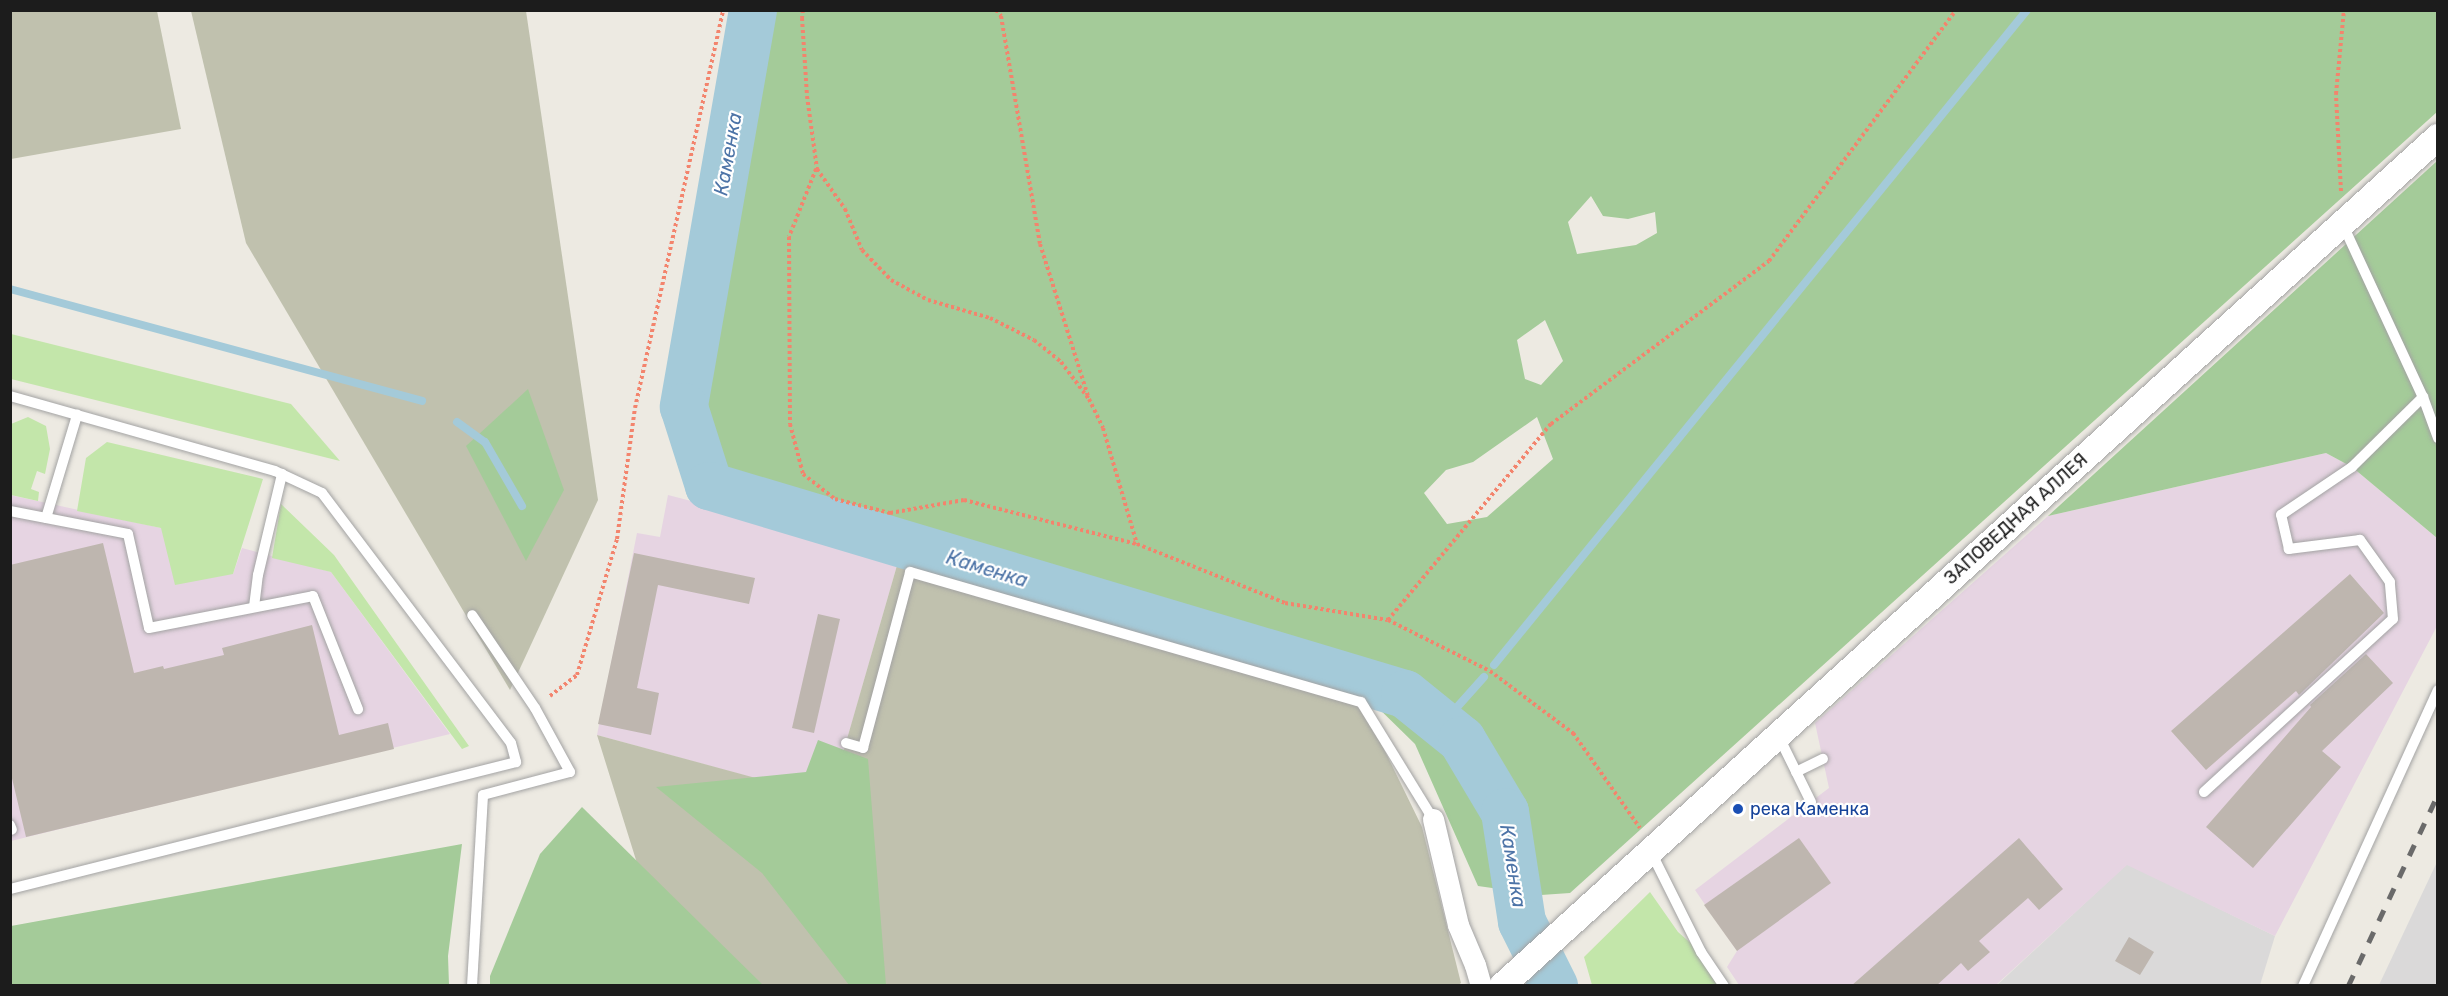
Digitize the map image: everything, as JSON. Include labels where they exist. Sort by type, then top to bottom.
[{"type":"street","name":"ЗАПОВЕДНАЯ АЛЛЕЯ","points":[[1507,982],[1777,734],[2438,137]]},
{"type":"street","points":[[1433,819],[1458,925],[1475,964],[1481,986]]},
{"type":"lane","points":[[2343,224],[2423,397],[2438,438]]},
{"type":"lane","points":[[10,396],[282,474],[322,493],[511,744],[516,762],[10,889]]},
{"type":"lane","points":[[2204,792],[2393,619],[2390,582],[2360,540],[2289,549],[2281,514],[2352,467],[2423,397]]},
{"type":"lane","points":[[46,518],[77,415]]},
{"type":"lane","points":[[254,607],[258,575],[282,474]]},
{"type":"lane","points":[[10,512],[128,534],[149,627],[313,596],[358,710]]},
{"type":"lane","points":[[846,743],[863,748],[910,572],[1362,702],[1433,819]]},
{"type":"lane","points":[[472,615],[535,708],[570,772],[483,795],[472,986]]},
{"type":"lane","points":[[2303,986],[2438,690]]},
{"type":"lane","points":[[1777,734],[1811,802]]},
{"type":"lane","points":[[1796,772],[1823,759]]},
{"type":"lane","points":[[1651,850],[1656,866],[1701,952],[1724,986]]},
{"type":"path","points":[[535,708],[577,675],[617,539],[635,408],[723,10]]},
{"type":"path","points":[[803,10],[807,96],[817,169],[845,209],[862,250],[891,280],[928,300],[990,318],[1034,340],[1061,362],[1089,399]]},
{"type":"path","points":[[996,10],[1001,16],[1040,244],[1089,399],[1103,428],[1137,544]]},
{"type":"path","points":[[1388,620],[1551,424],[1769,261],[1956,10]]},
{"type":"path","points":[[2343,224],[2336,94],[2344,10]]},
{"type":"path","points":[[817,169],[789,237],[790,424],[802,474],[835,499],[890,513],[964,500],[1137,544],[1285,603],[1388,620],[1490,671],[1573,733],[1646,837],[1651,850]]},
{"type":"shaded area","points":[[11,10],[157,11],[181,129],[11,159]]},
{"type":"shaded area","points":[[191,11],[526,11],[598,500],[510,690],[246,243]]},
{"type":"shaded area","points":[[2326,453],[2352,467],[2437,538],[2437,626],[2275,936],[2127,865],[1996,985],[1739,985],[1727,967],[1737,951],[1695,890],[1829,788],[1815,723],[2048,516]]},
{"type":"shaded area","points":[[10,495],[161,528],[233,574],[242,548],[331,572],[450,734],[11,841]]},
{"type":"shaded area","points":[[668,495],[900,555],[830,799],[597,735],[637,533],[660,537]]},
{"type":"shaded area","points":[[900,555],[1361,702],[1422,827],[1461,983],[1457,986],[675,985],[597,735],[830,798]]},
{"type":"shaded area","points":[[2437,862],[2437,985],[2379,985]]},
{"type":"shaded area","points":[[2127,864],[2275,936],[2260,985],[1996,986]]},
{"type":"green space","points":[[771,11],[2437,11],[2437,112],[1570,893],[1541,895],[1478,886],[1415,744],[1366,696],[714,492],[702,409]],"holes":[[[1591,196],[1603,216],[1628,219],[1655,212],[1657,233],[1636,245],[1577,254],[1568,222]],[[1545,320],[1563,361],[1541,385],[1525,379],[1517,340]],[[1537,417],[1553,459],[1487,517],[1447,524],[1424,493],[1446,470],[1473,462]]]},
{"type":"green space","points":[[2437,161],[2437,538],[2352,467],[2326,453],[2048,516]]},
{"type":"green space","points":[[11,334],[291,404],[340,461],[11,379]]},
{"type":"green space","points":[[528,389],[564,490],[526,561],[466,446]]},
{"type":"green space","points":[[28,417],[46,426],[50,449],[45,474],[37,471],[31,489],[39,492],[38,501],[11,495],[11,424]]},
{"type":"green space","points":[[107,442],[263,479],[233,574],[175,585],[161,528],[77,511],[86,458]]},
{"type":"green space","points":[[281,504],[334,555],[469,746],[462,749],[331,572],[272,558]]},
{"type":"green space","points":[[818,740],[868,759],[886,985],[849,985],[762,873],[656,787],[806,772]]},
{"type":"green space","points":[[582,807],[763,985],[490,985],[490,976],[540,854]]},
{"type":"green space","points":[[462,844],[448,956],[449,985],[11,985],[11,926]]},
{"type":"green space","points":[[1650,892],[1678,932],[1701,952],[1724,985],[1592,985],[1584,957]]},
{"type":"building","points":[[103,543],[134,673],[163,666],[164,669],[224,655],[222,648],[312,625],[339,735],[388,723],[394,749],[26,837],[10,770],[10,565]]},
{"type":"building","points":[[634,553],[755,578],[749,604],[658,585],[637,688],[659,693],[651,735],[598,724]]},
{"type":"building","points":[[2350,574],[2384,613],[2299,695],[2296,691],[2206,770],[2171,731]]},
{"type":"building","points":[[818,614],[840,619],[814,733],[792,728]]},
{"type":"building","points":[[2366,654],[2393,683],[2322,751],[2341,767],[2253,868],[2206,827],[2311,707],[2310,705]]},
{"type":"building","points":[[1799,838],[1831,883],[1737,951],[1704,905]]},
{"type":"building","points":[[2019,838],[2063,889],[2039,910],[2028,898],[1979,941],[1990,952],[1968,971],[1961,963],[1936,986],[1851,986]]},
{"type":"building","points":[[2129,937],[2154,952],[2140,975],[2115,961]]},
{"type":"waterway","name":"Каменка","points":[[753,10],[684,407],[709,486],[1405,694],[1462,740],[1505,812],[1522,922],[1554,986]]},
{"type":"waterway","points":[[1494,665],[2027,10]]},
{"type":"waterway","points":[[10,289],[422,401]]},
{"type":"waterway","points":[[457,422],[485,442],[522,506]]},
{"type":"waterway","points":[[1442,724],[1484,677]]},
{"type":"railway","points":[[2348,986],[2438,794]]},
{"type":"place","name":"река Каменка","points":[[1738,809]]}]
